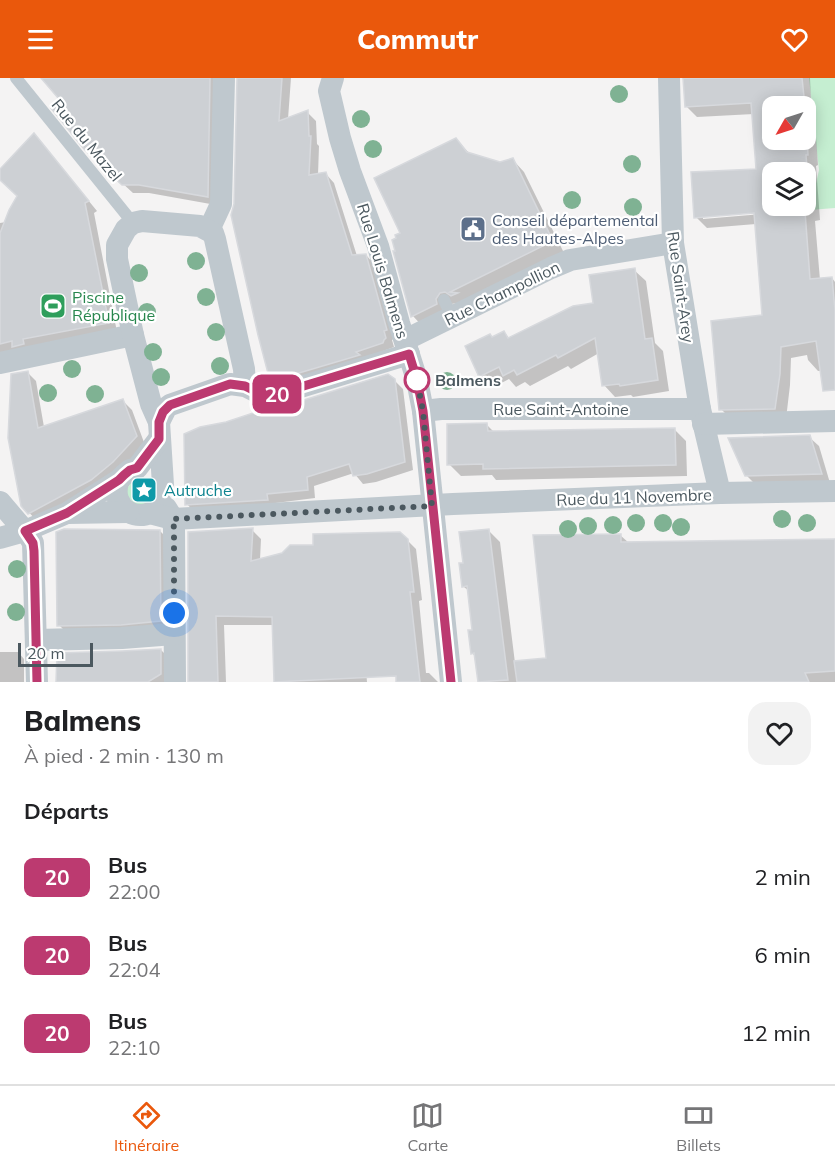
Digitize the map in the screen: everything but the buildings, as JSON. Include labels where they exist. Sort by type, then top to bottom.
[{"type":"street","points":[[209,230],[221,204],[224,78]]},
{"type":"street","name":"Rue Louis Balmens","points":[[333,78],[330,91],[340,138],[378,246],[417,380],[423,411],[451,682]]},
{"type":"street","name":"Rue Saint-Arey","points":[[665,81],[673,243],[701,416],[720,493]]},
{"type":"street","points":[[159,430],[133,335],[117,259],[117,245],[126,228],[142,221],[196,225],[213,233],[244,369],[245,386],[230,384],[175,403],[166,408],[159,430],[155,506],[174,529],[175,682]]},
{"type":"street","name":"Rue Champollion","points":[[245,386],[263,395],[274,395],[407,347],[448,308],[570,260],[673,243]]},
{"type":"street","points":[[0,363],[133,335]]},
{"type":"street","name":"Rue Saint-Antoine","points":[[423,411],[441,409],[835,422]]},
{"type":"street","points":[[155,506],[120,504],[117,498],[117,486],[159,430]]},
{"type":"street","points":[[0,538],[25,531],[67,513],[128,474],[143,468],[150,470],[160,479],[155,506]]},
{"type":"street","name":"Rue du 11 Novembre","points":[[67,513],[155,506],[432,506],[720,493],[835,491]]},
{"type":"street","points":[[0,502],[33,543],[37,682]]},
{"type":"street","points":[[36,640],[174,634]]},
{"type":"lane","name":"Rue du Mazel","points":[[15,78],[133,223]]},
{"type":"green space","points":[[809,78],[835,78],[835,208],[816,210],[816,183],[819,170],[816,142],[816,96],[811,96]]},
{"type":"green space","points":[[141,479],[152,487],[153,496],[152,500],[137,507],[126,494],[135,480]]},
{"type":"bus line","name":"20","points":[[37,682],[34,551],[33,543],[25,531],[67,513],[119,480],[130,470],[137,468],[159,439],[159,422],[163,412],[170,405],[230,384],[245,386],[263,395],[274,395],[409,354],[423,411],[451,682]]},
{"type":"place","name":"Conseil départemental des Hautes-Alpes","points":[[473,229]]},
{"type":"place","name":"Piscine République","points":[[53,306]]},
{"type":"place","name":"Balmens","points":[[417,380]]},
{"type":"place","name":"Autruche","points":[[144,490]]},
{"type":"route","points":[[174,613],[173,519],[432,506],[423,411],[417,380]]}]
